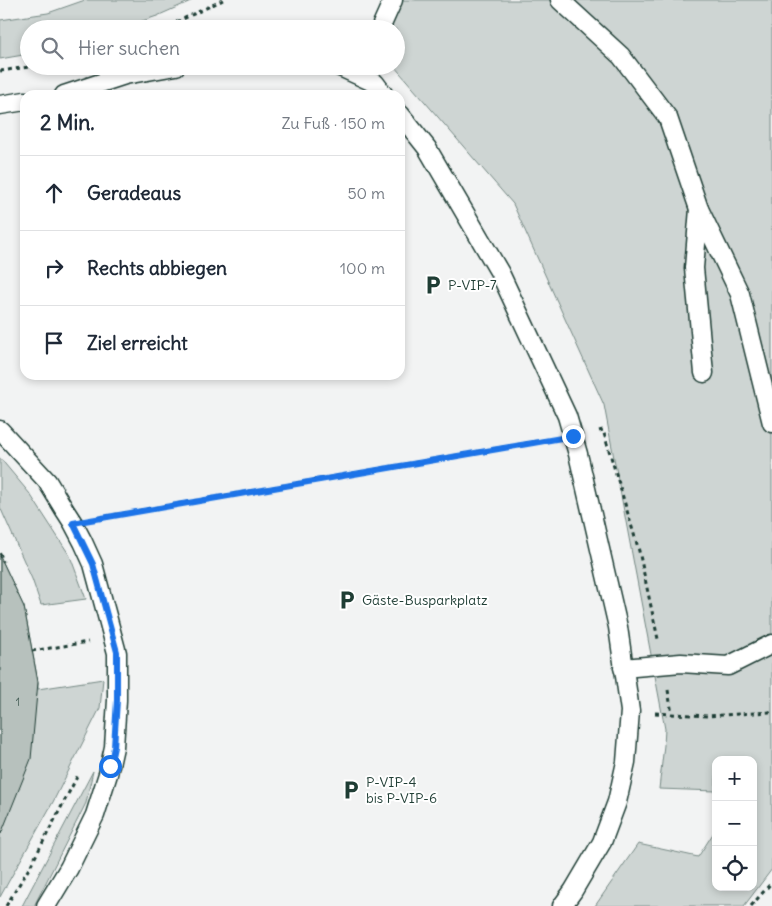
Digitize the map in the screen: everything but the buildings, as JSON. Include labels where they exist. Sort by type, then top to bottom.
[{"type":"lane","points":[[384,20],[393,0]]},
{"type":"lane","points":[[560,0],[620,56],[668,118],[699,209],[740,294],[772,423]]},
{"type":"lane","points":[[79,90],[125,75]]},
{"type":"lane","points":[[365,75],[380,90]]},
{"type":"lane","points":[[2,108],[20,103]]},
{"type":"lane","points":[[405,120],[427,148],[500,273],[567,416],[578,454],[618,627],[630,711],[626,762],[617,802],[602,842],[562,906]]},
{"type":"lane","points":[[699,209],[694,268],[704,373]]},
{"type":"lane","points":[[0,430],[47,481],[73,523],[93,564],[117,652],[117,700],[114,747],[108,774],[95,815],[69,868],[46,906]]},
{"type":"lane","points":[[623,668],[681,663],[728,666],[772,644]]},
{"type":"path","points":[[181,20],[223,0]]},
{"type":"path","points":[[0,71],[20,68]]},
{"type":"path","points":[[73,523],[603,430],[639,551],[664,664],[672,714]]},
{"type":"path","points":[[0,553],[3,562]]},
{"type":"path","points":[[32,651],[113,637]]},
{"type":"path","points":[[630,711],[708,716],[769,712],[772,710]]},
{"type":"path","points":[[6,906],[31,865],[79,774]]},
{"type":"path","points":[[751,906],[772,882]]},
{"type":"shaded area","points":[[85,0],[193,0],[145,20],[20,20],[20,56],[0,59],[0,20],[48,13]]},
{"type":"shaded area","points":[[390,0],[772,0],[772,869],[757,889],[757,756],[712,756],[712,791],[659,789],[665,729],[604,405],[513,204],[402,75],[405,75],[405,20],[385,20]]},
{"type":"shaded area","points":[[0,458],[30,494],[70,556],[86,599],[41,605],[32,579],[0,507]]},
{"type":"shaded area","points":[[0,556],[24,607],[38,689],[103,679],[100,708],[53,802],[0,897]]},
{"type":"shaded area","points":[[93,771],[86,803],[34,906],[22,906]]},
{"type":"shaded area","points":[[712,835],[712,891],[755,891],[744,906],[595,906],[638,844],[698,857]]},
{"type":"place","name":"P-VIP-7","points":[[433,285]]},
{"type":"place","name":"Gäste-Busparkplatz","points":[[347,600]]},
{"type":"place","name":"P-VIP-4 bis P-VIP-6","points":[[351,790]]},
{"type":"route","points":[[110,766],[114,747],[117,700],[117,652],[93,564],[73,523],[573,436]]}]
